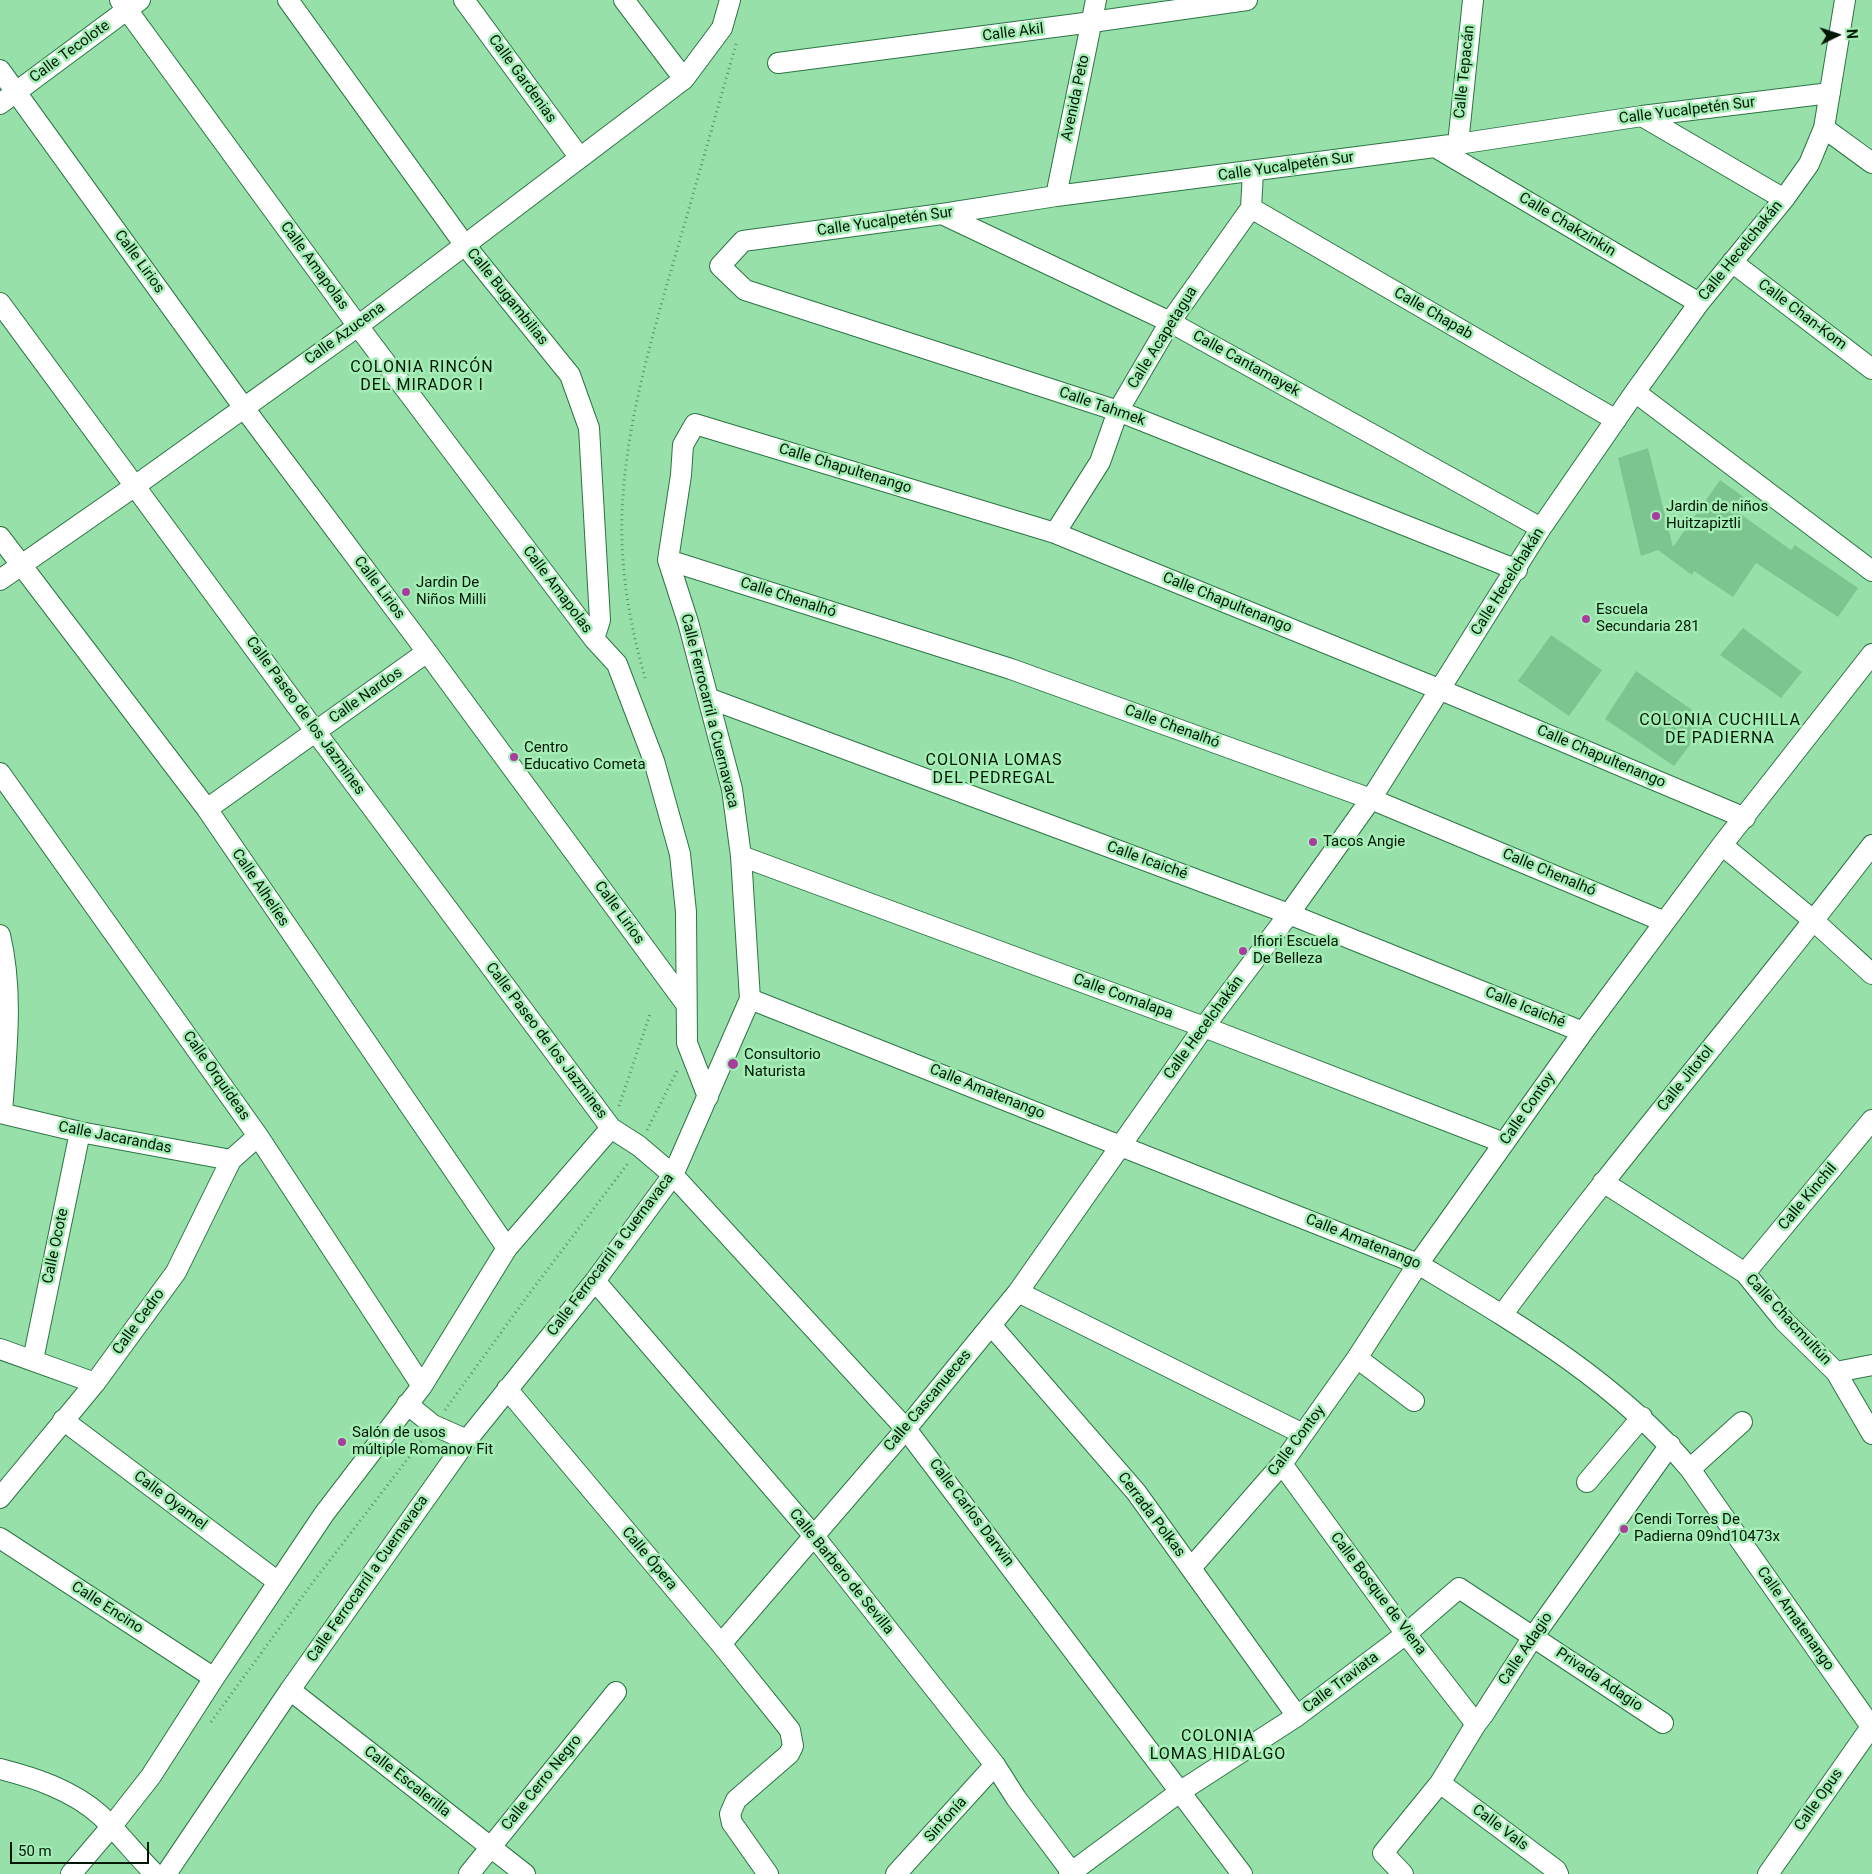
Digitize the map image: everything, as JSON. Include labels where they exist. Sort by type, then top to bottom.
[{"type":"street","name":"Calle Bugambilias","points":[[288,0],[464,244],[570,375],[589,428],[600,620],[594,639]]},
{"type":"street","name":"Calle Gardenias","points":[[464,0],[580,158]]},
{"type":"street","points":[[624,0],[684,79],[722,28],[730,0]]},
{"type":"street","name":"Avenida Peto","points":[[1056,196],[1096,0]]},
{"type":"street","name":"Calle Akil","points":[[778,63],[1247,0]]},
{"type":"street","name":"Calle Tepacán","points":[[1458,144],[1473,0]]},
{"type":"street","name":"Calle Hecelchakán","points":[[1120,1145],[1371,799],[1541,528],[1635,392],[1699,303],[1784,199],[1809,164],[1824,128],[1844,0]]},
{"type":"street","name":"Calle Tecolote","points":[[0,104],[129,3]]},
{"type":"street","name":"Calle Amapolas","points":[[129,3],[358,326],[594,639]]},
{"type":"street","name":"Calle Lirios","points":[[0,70],[244,408],[427,652],[686,1004]]},
{"type":"street","name":"Calle Azucena","points":[[0,580],[358,326],[684,79]]},
{"type":"street","name":"Calle Yucalpetén Sur","points":[[743,241],[942,214],[1056,196],[1458,144],[1642,116],[1830,94]]},
{"type":"street","points":[[1642,116],[1784,199]]},
{"type":"street","points":[[1824,128],[1872,164]]},
{"type":"street","name":"Calle Chakzinkin","points":[[1436,146],[1699,303]]},
{"type":"street","points":[[1251,208],[1253,172]]},
{"type":"street","name":"Calle Acapetagua","points":[[1055,533],[1100,462],[1118,411],[1170,322],[1251,208]]},
{"type":"street","name":"Calle Chapab","points":[[1251,208],[1616,420]]},
{"type":"street","name":"Calle Cantamayek","points":[[942,214],[1170,322],[1541,528]]},
{"type":"street","name":"Calle Tahmek","points":[[743,241],[720,266],[745,290],[1118,411],[1516,570]]},
{"type":"street","name":"Calle Chan-Kom","points":[[1732,262],[1872,369]]},
{"type":"street","name":"Calle Paseo de los Jazmines","points":[[0,303],[315,731],[611,1128]]},
{"type":"street","points":[[1635,392],[1872,571]]},
{"type":"street","name":"Calle Chapultenango","points":[[696,424],[1055,533],[1441,690],[1745,818]]},
{"type":"street","name":"Calle Ferrocarril a Cuernavaca","points":[[166,1874],[290,1690],[467,1440],[595,1281],[673,1175],[750,999],[741,856],[732,789],[688,622],[668,560],[683,445],[696,424]]},
{"type":"street","name":"Calle Alhelíes","points":[[0,537],[207,809],[507,1248]]},
{"type":"street","name":"Calle Chenalhó","points":[[668,560],[1011,669],[1371,799],[1665,922]]},
{"type":"street","points":[[594,639],[617,664],[654,761],[680,854],[686,912],[687,1043],[708,1097]]},
{"type":"street","name":"Calle Nardos","points":[[207,809],[427,652]]},
{"type":"street","name":"Calle Contoy","points":[[1191,1568],[1282,1464],[1357,1358],[1418,1264],[1583,1032],[1722,845],[1872,654]]},
{"type":"street","name":"Calle Icaiché","points":[[708,698],[1289,914],[1583,1032]]},
{"type":"street","name":"Calle Orquídeas","points":[[0,773],[258,1136],[422,1386]]},
{"type":"street","points":[[1722,845],[1814,921],[1872,974]]},
{"type":"street","name":"Calle Jitotol","points":[[1502,1315],[1603,1182],[1814,921],[1872,845]]},
{"type":"street","name":"Calle Comalapa","points":[[741,856],[1204,1027],[1504,1143]]},
{"type":"street","points":[[0,935],[5,957],[9,1014],[1,1113]]},
{"type":"street","name":"Calle Amatenango","points":[[750,999],[1418,1264],[1502,1315],[1593,1376],[1642,1417],[1670,1445],[1690,1469],[1871,1728]]},
{"type":"street","name":"Calle Jacarandas","points":[[1,1113],[80,1132],[231,1160]]},
{"type":"street","name":"Calle Kinchil","points":[[1745,1273],[1872,1120]]},
{"type":"street","points":[[71,1874],[112,1828],[151,1776],[324,1514],[422,1386],[507,1248],[611,1128]]},
{"type":"street","name":"Calle Carlos Darwin","points":[[611,1128],[639,1146],[673,1175],[906,1429],[1242,1874]]},
{"type":"street","name":"Calle Ocote","points":[[33,1360],[80,1132]]},
{"type":"street","name":"Calle Cedro","points":[[0,1498],[94,1383],[176,1272],[231,1160],[258,1136]]},
{"type":"street","name":"Calle Cascanueces","points":[[721,1644],[906,1429],[1018,1292],[1120,1145]]},
{"type":"street","name":"Calle Chacmultún","points":[[1603,1182],[1745,1273],[1784,1321],[1836,1372],[1872,1434]]},
{"type":"street","name":"Calle Barbero de Sevilla","points":[[595,1281],[814,1536],[995,1765],[1016,1798],[1071,1873]]},
{"type":"street","points":[[1018,1292],[1303,1434]]},
{"type":"street","name":"Cerrada Polkas","points":[[991,1325],[1136,1492],[1297,1716]]},
{"type":"street","points":[[0,1349],[94,1383]]},
{"type":"street","points":[[1357,1358],[1414,1401]]},
{"type":"street","points":[[1836,1372],[1872,1365]]},
{"type":"street","name":"Calle Ópera","points":[[507,1389],[721,1644],[790,1730],[793,1746],[789,1754],[736,1800],[730,1814],[732,1823],[768,1874]]},
{"type":"street","points":[[407,1404],[433,1425],[467,1440]]},
{"type":"street","points":[[1587,1482],[1642,1417]]},
{"type":"street","name":"Calle Oyamel","points":[[63,1420],[278,1582]]},
{"type":"street","points":[[1690,1469],[1742,1422]]},
{"type":"street","name":"Calle Adagio","points":[[1402,1874],[1383,1853],[1440,1783],[1533,1637],[1670,1445]]},
{"type":"street","name":"Calle Bosque de Viena","points":[[1282,1464],[1406,1634],[1476,1724]]},
{"type":"street","name":"Calle Encino","points":[[0,1538],[214,1678]]},
{"type":"street","name":"Calle Traviata","points":[[1071,1873],[1181,1791],[1297,1716],[1406,1634],[1459,1588]]},
{"type":"street","name":"Privada Adagio","points":[[1459,1588],[1663,1723]]},
{"type":"street","name":"Calle Escalerilla","points":[[290,1690],[525,1874]]},
{"type":"street","name":"Calle Cerro Negro","points":[[469,1874],[616,1692]]},
{"type":"street","name":"Calle Opus","points":[[1768,1874],[1871,1728]]},
{"type":"street","name":"Sinfonía","points":[[896,1874],[995,1765]]},
{"type":"street","points":[[0,1769],[31,1777],[68,1793],[99,1814],[155,1874]]},
{"type":"street","name":"Calle Vals","points":[[1440,1783],[1556,1870],[1558,1874]]},
{"type":"path","points":[[647,685],[636,647],[624,571],[622,515],[625,467],[641,384],[656,325],[738,37]]},
{"type":"path","points":[[611,1128],[650,1014]]},
{"type":"path","points":[[206,1729],[310,1586],[627,1165],[672,1083],[687,1043]]},
{"type":"building","points":[[1648,448],[1673,547],[1720,480],[1745,498],[1736,511],[1791,550],[1795,545],[1858,588],[1838,617],[1756,563],[1733,597],[1694,571],[1692,575],[1658,550],[1641,556],[1618,458]]},
{"type":"building","points":[[1743,628],[1802,672],[1781,698],[1720,655]]},
{"type":"building","points":[[1551,635],[1602,670],[1569,716],[1518,681]]},
{"type":"building","points":[[1636,671],[1708,721],[1674,766],[1605,719]]},
{"type":"place","name":"Jardin de niños Huitzapiztli","points":[[1656,516]]},
{"type":"place","name":"Jardin De Niños Milli","points":[[406,592]]},
{"type":"place","name":"Escuela Secundaria 281","points":[[1586,619]]},
{"type":"place","name":"Centro Educativo Cometa","points":[[514,757]]},
{"type":"place","name":"Tacos Angie","points":[[1313,842]]},
{"type":"place","name":"Ifiori Escuela De Belleza","points":[[1243,951]]},
{"type":"place","name":"Consultorio Naturista","points":[[733,1064]]},
{"type":"place","name":"Salón de usos múltiple Romanov Fit","points":[[342,1442]]},
{"type":"place","name":"Cendi Torres De Padierna 09nd10473x","points":[[1624,1529]]},
{"type":"district","name":"COLONIA RINCÓN DEL MIRADOR I","points":[[422,377]]},
{"type":"district","name":"COLONIA CUCHILLA DE PADIERNA","points":[[1720,730]]},
{"type":"district","name":"COLONIA LOMAS DEL PEDREGAL","points":[[994,770]]},
{"type":"district","name":"COLONIA LOMAS HIDALGO","points":[[1218,1746]]}]
